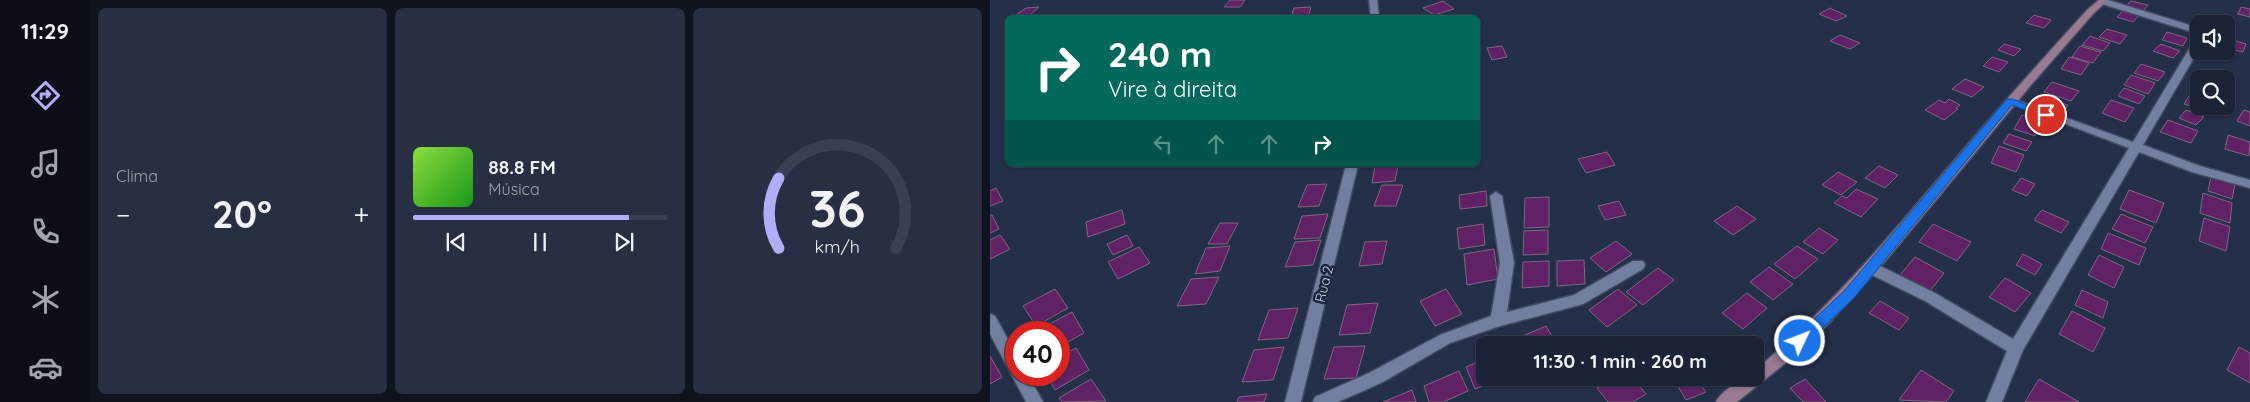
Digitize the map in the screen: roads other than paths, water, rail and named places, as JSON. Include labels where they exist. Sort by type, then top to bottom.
[{"type":"street","points":[[1373,0],[1375,15]]},
{"type":"street","points":[[1724,402],[1750,385],[1810,332],[1849,294],[2010,102],[2090,12],[2103,1],[2190,28]]},
{"type":"street","points":[[1994,402],[2016,348],[2190,57]]},
{"type":"street","points":[[2010,102],[2196,169],[2250,184]]},
{"type":"street","name":"Rua 2","points":[[1293,402],[1352,167]]},
{"type":"street","points":[[1496,196],[1506,263],[1498,320]]},
{"type":"street","points":[[1321,402],[1375,378],[1445,338],[1498,320],[1578,300],[1638,265]]},
{"type":"street","points":[[1871,268],[1930,297],[2016,348]]},
{"type":"street","points":[[990,320],[1005,348]]},
{"type":"street","points":[[1026,386],[1035,402]]}]
